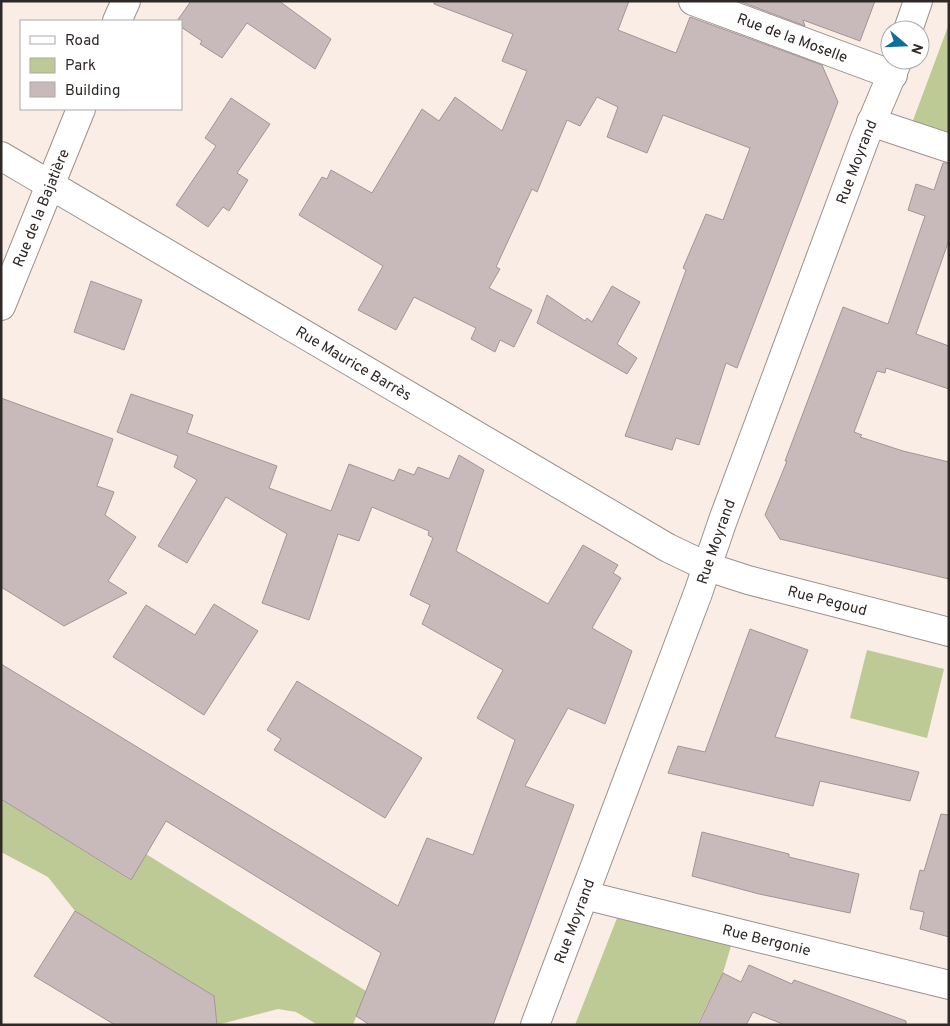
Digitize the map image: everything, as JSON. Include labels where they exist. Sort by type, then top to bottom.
[{"type":"street","points":[[117,20],[126,1]]},
{"type":"street","name":"Rue de la Moselle","points":[[693,1],[880,62]]},
{"type":"street","points":[[911,20],[918,1]]},
{"type":"street","name":"Rue Moyrand","points":[[536,1025],[708,567],[726,511],[871,122],[894,70]]},
{"type":"street","name":"Rue de la Bajatière","points":[[1,306],[81,110]]},
{"type":"street","points":[[871,122],[949,148]]},
{"type":"street","name":"Rue Maurice Barrès","points":[[1,156],[668,548],[708,567]]},
{"type":"street","name":"Rue Pegoud","points":[[708,567],[748,580],[949,632]]},
{"type":"street","name":"Rue Bergonie","points":[[584,895],[949,985]]},
{"type":"green space","points":[[949,24],[949,136],[912,123]]},
{"type":"green space","points":[[867,650],[944,669],[927,738],[850,718]]},
{"type":"green space","points":[[1,799],[130,880],[146,854],[366,991],[353,1025],[318,1025],[296,1012],[278,1009],[217,1025],[214,996],[75,911],[48,877],[1,852]]},
{"type":"green space","points":[[619,913],[731,946],[723,973],[697,1025],[575,1025]]},
{"type":"building","points":[[191,1],[279,1],[331,39],[315,69],[247,23],[222,58],[200,44],[202,41],[182,28],[182,20],[178,20]]},
{"type":"building","points":[[434,1],[629,1],[618,30],[676,53],[690,17],[822,65],[838,102],[737,368],[726,363],[699,445],[676,438],[672,450],[625,436],[686,270],[683,268],[706,214],[723,220],[750,148],[663,115],[647,153],[607,137],[618,107],[597,97],[580,126],[567,120],[537,192],[532,189],[496,267],[500,269],[489,288],[532,310],[514,347],[500,340],[495,352],[471,339],[476,328],[414,297],[396,330],[358,310],[383,266],[299,215],[322,177],[327,179],[331,170],[372,193],[422,109],[439,121],[455,97],[502,131],[527,71],[502,61],[513,34],[434,4]]},
{"type":"building","points":[[739,1],[875,1],[860,41],[803,20],[805,26]]},
{"type":"building","points":[[231,98],[270,124],[237,173],[248,180],[229,211],[223,207],[208,227],[176,205],[216,146],[205,138]]},
{"type":"building","points":[[943,163],[949,163],[949,240],[916,334],[949,346],[949,389],[886,368],[885,373],[877,371],[854,432],[862,435],[860,437],[903,451],[949,462],[949,579],[780,539],[765,515],[787,461],[785,461],[843,307],[888,324],[925,216],[908,210],[916,184],[934,190]]},
{"type":"building","points":[[91,281],[142,300],[124,350],[74,332]]},
{"type":"building","points":[[612,286],[640,302],[617,344],[637,358],[627,374],[537,323],[547,295],[585,321],[587,318],[592,322]]},
{"type":"building","points":[[131,394],[193,415],[187,433],[277,466],[269,488],[331,511],[349,464],[394,481],[399,469],[414,475],[418,467],[449,479],[459,455],[484,470],[456,551],[548,604],[583,545],[618,565],[613,573],[621,578],[592,628],[632,651],[605,724],[568,708],[525,786],[574,805],[493,1025],[370,1025],[356,1016],[381,953],[166,821],[131,880],[1,799],[1,664],[398,906],[427,838],[473,855],[515,740],[477,718],[503,670],[422,624],[430,605],[410,595],[433,538],[428,535],[429,531],[372,507],[359,541],[338,534],[309,620],[262,603],[287,534],[226,497],[187,563],[158,546],[197,480],[174,467],[178,456],[117,432]]},
{"type":"building","points":[[1,398],[113,439],[97,486],[114,492],[105,515],[136,537],[108,581],[127,593],[64,626],[1,587]]},
{"type":"building","points":[[214,604],[258,631],[204,715],[113,657],[146,605],[195,635]]},
{"type":"building","points":[[750,629],[808,650],[775,737],[919,772],[910,801],[820,781],[813,806],[668,773],[678,746],[705,752]]},
{"type":"building","points":[[297,681],[422,758],[385,818],[274,750],[281,739],[267,730]]},
{"type":"building","points":[[941,814],[949,815],[949,937],[920,929],[924,912],[910,909],[920,870],[924,871]]},
{"type":"building","points":[[702,832],[789,854],[789,857],[859,874],[850,913],[759,894],[692,876]]},
{"type":"building","points":[[75,911],[214,996],[217,1025],[115,1025],[34,976]]},
{"type":"building","points":[[749,965],[792,984],[794,980],[906,1021],[906,1025],[785,1025],[753,1012],[746,1025],[698,1025],[723,973],[741,982]]}]
